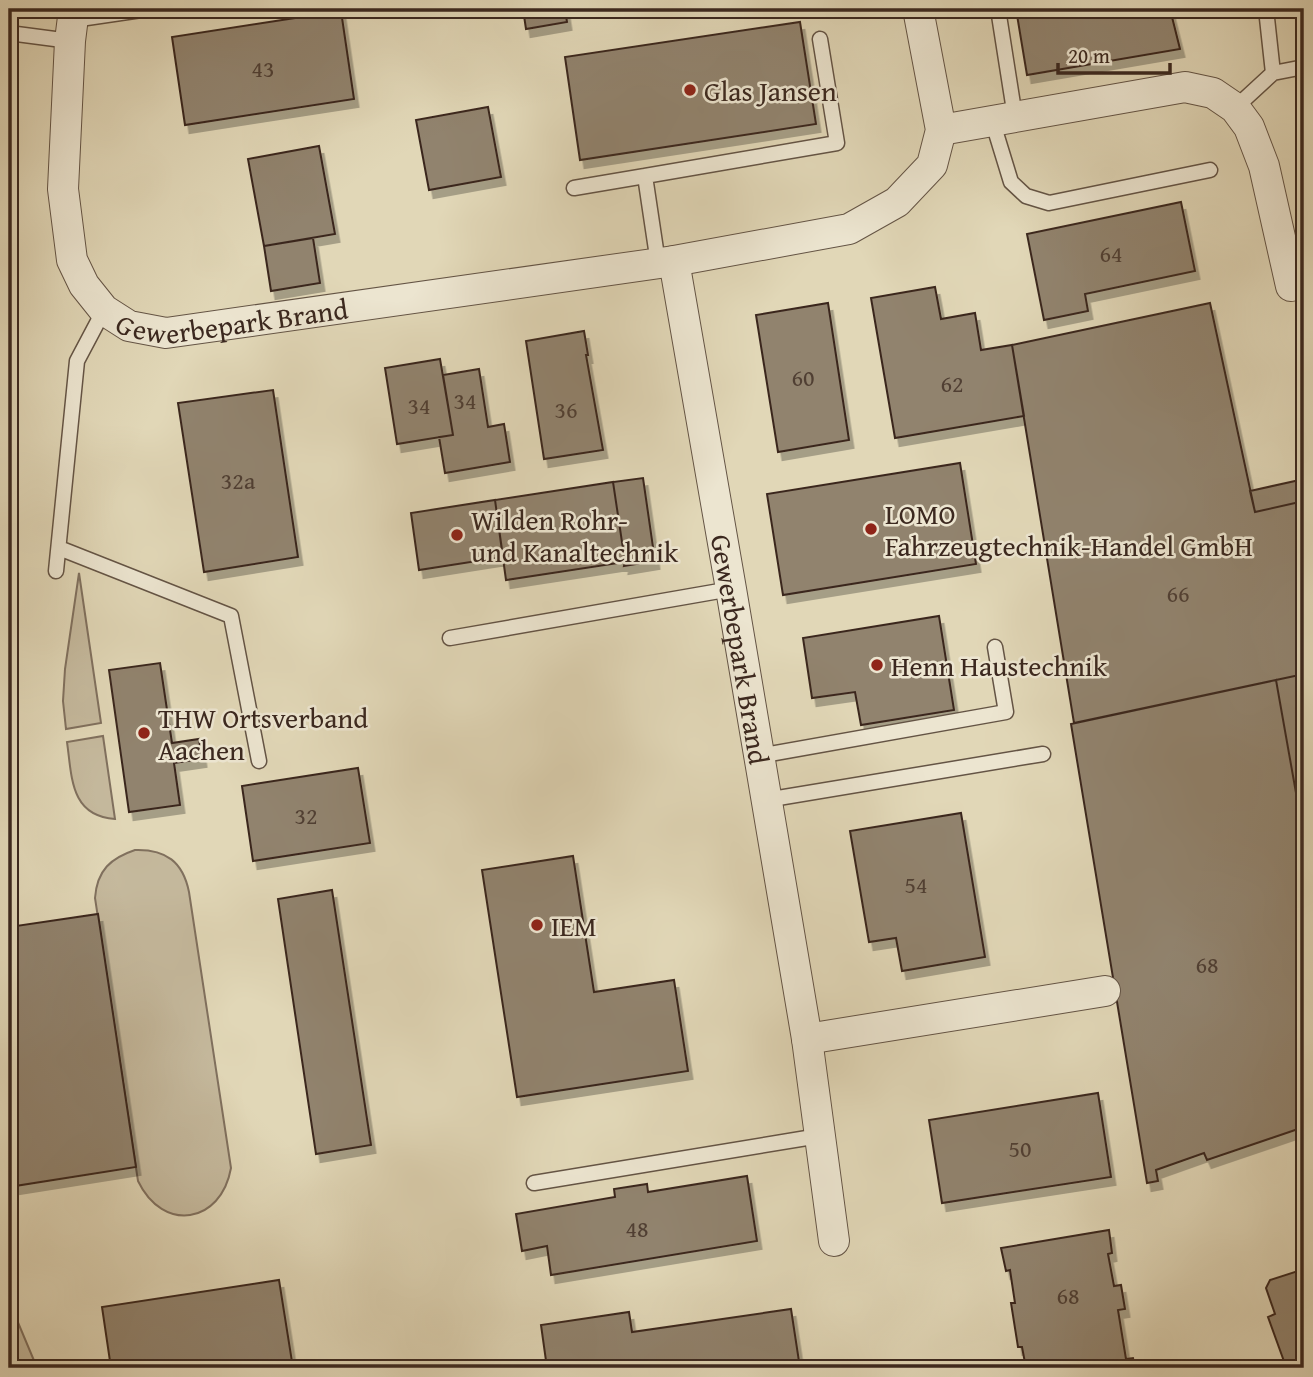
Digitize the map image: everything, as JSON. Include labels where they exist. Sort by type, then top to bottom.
[{"type":"street","name":"Gewerbepark Brand","points":[[72,23],[63,189],[72,260],[84,285],[104,310],[129,326],[166,334],[666,262],[849,229],[897,202],[932,165],[941,130],[918,9]]},
{"type":"street","points":[[941,130],[1185,87],[1213,93],[1235,108],[1249,127],[1264,166],[1291,286]]},
{"type":"street","name":"Gewerbepark Brand","points":[[666,262],[732,589],[807,1039],[834,1241]]},
{"type":"street","points":[[807,1039],[1105,991]]},
{"type":"lane","points":[[9,33],[148,9]]},
{"type":"lane","points":[[998,9],[1003,119],[1011,182],[1026,196],[1049,202],[1210,170]]},
{"type":"lane","points":[[1266,9],[1273,73]]},
{"type":"lane","points":[[574,188],[837,144],[820,39]]},
{"type":"lane","points":[[1235,108],[1273,73],[1304,68]]},
{"type":"lane","points":[[645,176],[666,262]]},
{"type":"lane","points":[[56,571],[78,360],[104,310]]},
{"type":"lane","points":[[59,548],[231,615],[259,761]]},
{"type":"lane","points":[[450,638],[732,589]]},
{"type":"lane","points":[[759,756],[1006,712],[995,646]]},
{"type":"lane","points":[[766,800],[1042,754]]},
{"type":"lane","points":[[534,1183],[819,1136]]},
{"type":"shaded area","points":[[79,573],[101,723],[66,729],[63,701],[65,669]]},
{"type":"shaded area","points":[[103,736],[115,819],[89,811],[81,803],[70,768],[67,742]]},
{"type":"shaded area","points":[[135,850],[156,852],[171,859],[186,882],[231,1168],[225,1187],[216,1201],[204,1210],[190,1215],[176,1215],[162,1209],[149,1198],[138,1181],[95,898],[99,880],[107,866]]},
{"type":"shaded area","points":[[9,1301],[35,1363],[38,1368],[9,1368]]},
{"type":"building","points":[[523,9],[565,9],[567,22],[526,29]]},
{"type":"building","points":[[1016,9],[1170,9],[1180,49],[1027,75]]},
{"type":"building","points":[[341,11],[354,99],[185,125],[172,37]]},
{"type":"building","name":"Glas Jansen","points":[[800,22],[816,124],[580,160],[565,57]]},
{"type":"building","points":[[488,107],[501,177],[429,190],[416,120]]},
{"type":"building","points":[[319,146],[335,234],[264,246],[248,159]]},
{"type":"building","points":[[1181,202],[1195,271],[1085,294],[1088,311],[1044,320],[1027,234]]},
{"type":"building","points":[[313,238],[320,283],[271,291],[264,246]]},
{"type":"building","points":[[935,287],[941,319],[975,313],[981,350],[1012,345],[1024,416],[895,438],[871,298]]},
{"type":"building","points":[[828,303],[849,440],[778,452],[756,315]]},
{"type":"building","points":[[1210,303],[1255,512],[1304,501],[1304,674],[1074,723],[1012,345]]},
{"type":"building","points":[[584,331],[603,450],[544,459],[526,341]]},
{"type":"building","points":[[440,359],[453,435],[397,444],[385,368]]},
{"type":"building","points":[[479,369],[488,427],[504,424],[510,462],[445,473],[439,437],[453,435],[443,375]]},
{"type":"building","points":[[273,390],[298,557],[204,572],[178,403]]},
{"type":"building","name":"LOMO Fahrzeugtechnik-Handel GmbH","points":[[960,463],[976,564],[783,595],[767,494]]},
{"type":"building","points":[[643,478],[655,561],[624,566],[613,482]]},
{"type":"building","points":[[1304,479],[1304,501],[1255,512],[1250,491]]},
{"type":"building","points":[[613,482],[625,562],[506,580],[495,500]]},
{"type":"building","name":"Wilden Rohr- und Kanaltechnik","points":[[495,500],[503,557],[419,570],[411,513]]},
{"type":"building","name":"Henn Haustechnik","points":[[939,616],[954,710],[861,725],[855,692],[812,698],[803,638]]},
{"type":"building","name":"THW Ortsverband Aachen","points":[[160,663],[172,743],[199,739],[202,759],[174,763],[180,805],[129,812],[109,670]]},
{"type":"building","points":[[1304,674],[1304,838],[1276,680]]},
{"type":"building","points":[[1276,680],[1304,838],[1304,1127],[1207,1160],[1204,1153],[1156,1170],[1158,1181],[1147,1183],[1071,724]]},
{"type":"building","points":[[358,768],[370,843],[253,861],[242,786]]},
{"type":"building","points":[[961,813],[985,957],[902,971],[896,938],[869,942],[850,831]]},
{"type":"building","name":"IEM","points":[[573,856],[594,992],[674,980],[688,1071],[517,1097],[482,870]]},
{"type":"building","points":[[332,890],[371,1145],[316,1154],[278,899]]},
{"type":"building","points":[[98,914],[136,1167],[15,1186],[9,1147],[9,927]]},
{"type":"building","points":[[1098,1093],[1111,1177],[942,1203],[929,1120]]},
{"type":"building","points":[[747,1176],[757,1241],[551,1275],[547,1246],[522,1251],[516,1214],[615,1197],[614,1189],[647,1184],[648,1192]]},
{"type":"building","points":[[1109,1230],[1112,1253],[1108,1254],[1114,1286],[1121,1285],[1125,1309],[1118,1310],[1126,1359],[1133,1358],[1135,1368],[1026,1368],[1022,1347],[1018,1347],[1011,1303],[1015,1303],[1010,1270],[1006,1271],[1001,1248]]},
{"type":"building","points":[[1304,1269],[1304,1358],[1285,1364],[1268,1317],[1275,1314],[1266,1288],[1270,1280]]},
{"type":"building","points":[[279,1280],[293,1368],[111,1368],[102,1307]]},
{"type":"building","points":[[791,1309],[800,1368],[547,1368],[541,1325],[629,1312],[632,1332]]},
{"type":"place","name":"Glas Jansen","points":[[690,90]]},
{"type":"place","name":"LOMO Fahrzeugtechnik-Handel GmbH","points":[[871,529]]},
{"type":"place","name":"Wilden Rohr- und Kanaltechnik","points":[[457,535]]},
{"type":"place","name":"Henn Haustechnik","points":[[877,665]]},
{"type":"place","name":"THW Ortsverband Aachen","points":[[144,733]]},
{"type":"place","name":"IEM","points":[[537,925]]}]
